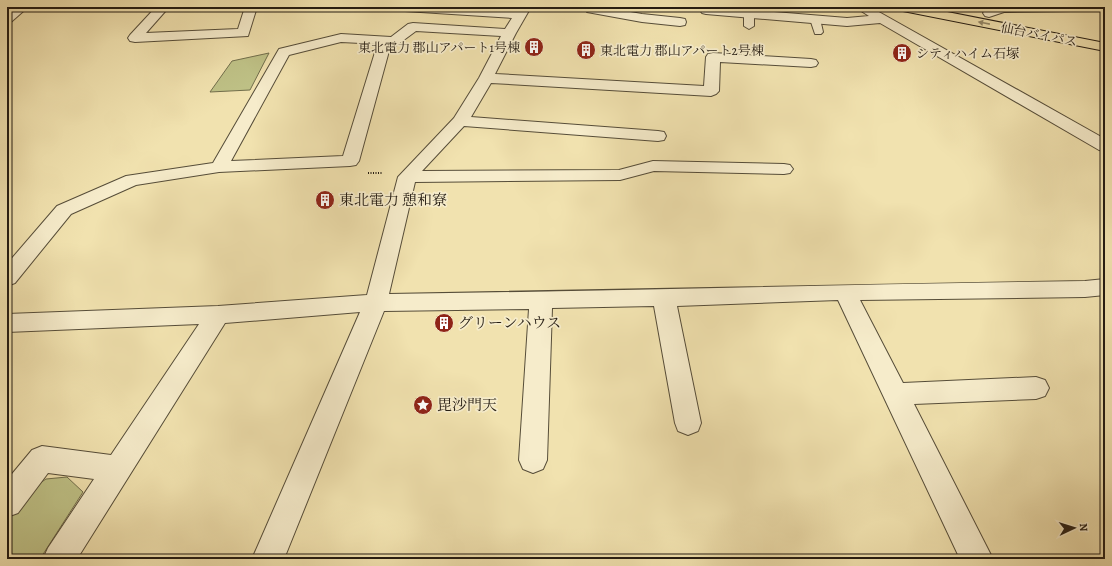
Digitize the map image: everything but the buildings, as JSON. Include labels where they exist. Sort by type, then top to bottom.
[{"type":"highway","name":"仙台バイパス","points":[[956,7],[1105,36]]},
{"type":"highway","name":"仙台バイパス","points":[[906,8],[1105,47]]},
{"type":"street","points":[[7,19],[22,7]]},
{"type":"street","points":[[162,7],[135,38],[243,33],[251,7]]},
{"type":"street","points":[[405,7],[523,11]]},
{"type":"street","points":[[592,7],[591,9],[642,18],[680,22]]},
{"type":"street","points":[[861,7],[1105,146]]},
{"type":"street","points":[[989,13],[1002,8],[1072,7]]},
{"type":"street","points":[[706,10],[749,20],[815,19],[848,22],[882,18],[903,13],[906,8]]},
{"type":"street","points":[[268,559],[376,303],[409,175],[460,121],[486,78],[509,33],[523,11]]},
{"type":"street","points":[[7,278],[64,210],[132,180],[219,167],[350,161],[383,49],[413,26],[509,33]]},
{"type":"street","points":[[219,167],[284,52],[341,38],[393,41]]},
{"type":"street","points":[[486,78],[711,91],[713,57],[811,63]]},
{"type":"street","points":[[460,121],[658,136]]},
{"type":"street","points":[[409,175],[620,175],[654,166],[784,169]]},
{"type":"street","points":[[7,323],[218,315],[376,303],[664,298],[845,292],[1085,289],[1105,287]]},
{"type":"street","points":[[845,292],[977,559]]},
{"type":"street","points":[[664,298],[688,423]]},
{"type":"street","points":[[533,460],[541,300]]},
{"type":"street","points":[[59,559],[116,469],[218,315]]},
{"type":"street","points":[[895,394],[1036,388]]},
{"type":"street","points":[[7,503],[42,459],[116,469]]},
{"type":"lane","points":[[815,19],[818,32]]},
{"type":"path","points":[[350,161],[361,174],[409,175]]},
{"type":"green space","points":[[269,53],[250,90],[210,92],[232,61]]},
{"type":"green space","points":[[67,477],[83,492],[40,559],[7,559],[7,518],[27,492],[46,479]]},
{"type":"place","name":"東北電力 郡山アパート1号棟","points":[[534,47]]},
{"type":"place","name":"東北電力 郡山アパート2号棟","points":[[586,50]]},
{"type":"place","name":"シティハイム石塚","points":[[902,53]]},
{"type":"place","name":"東北電力 憩和寮","points":[[325,200]]},
{"type":"place","name":"グリーンハウス","points":[[444,323]]},
{"type":"place","name":"毘沙門天","points":[[423,405]]}]
